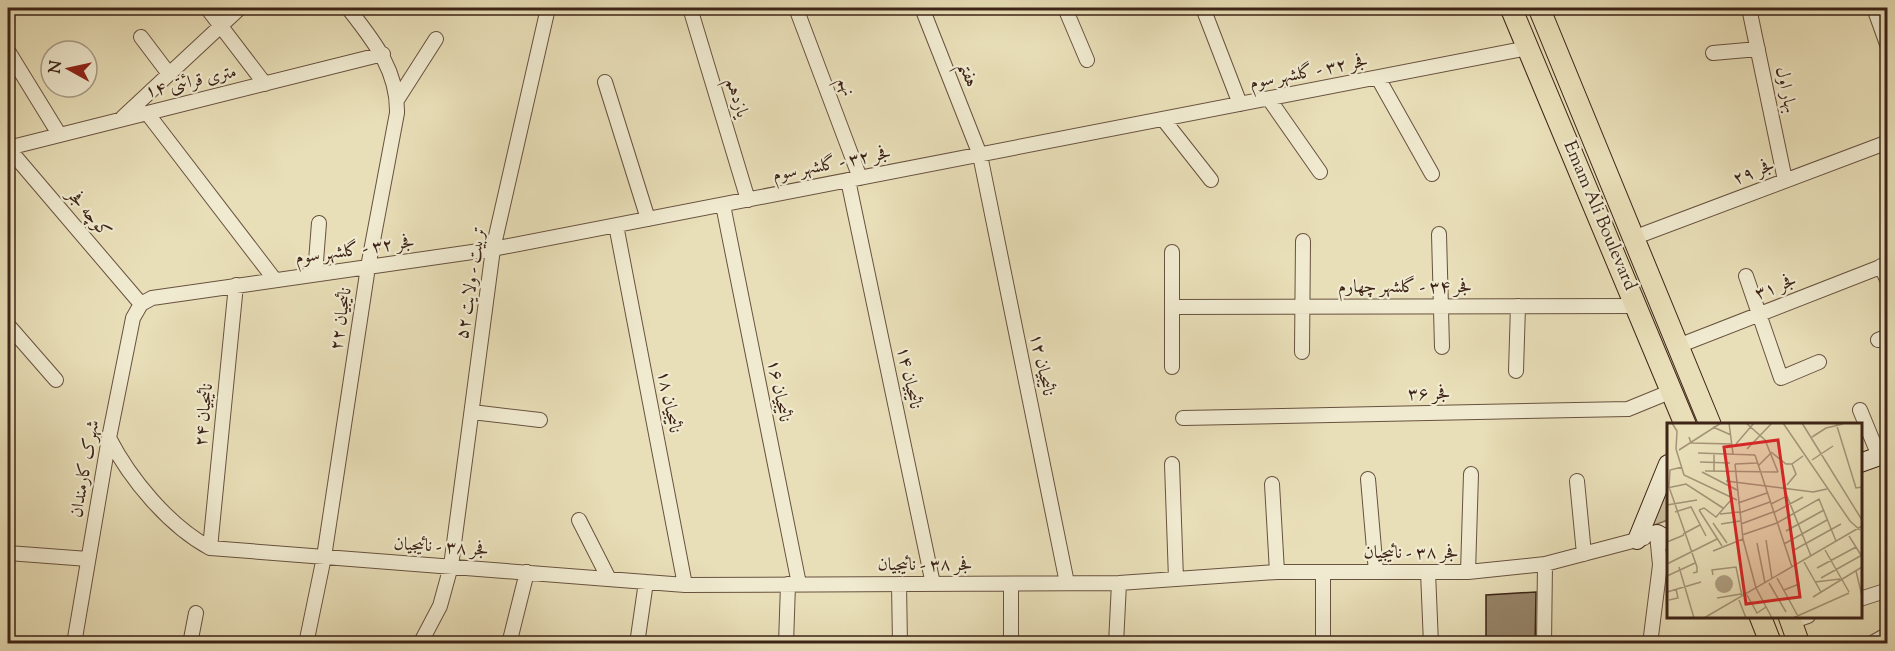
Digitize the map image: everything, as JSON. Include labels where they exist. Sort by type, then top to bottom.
[{"type":"main road","name":"Emam Ali Boulevard","points":[[1511,8],[1638,306],[1685,423]]},
{"type":"main road","points":[[1539,8],[1710,423]]},
{"type":"main road","points":[[1862,462],[1883,454]]},
{"type":"main road","points":[[1637,540],[1667,466]]},
{"type":"main road","points":[[1761,618],[1771,644]]},
{"type":"main road","points":[[1796,618],[1800,644]]},
{"type":"street","points":[[207,8],[265,84]]},
{"type":"street","points":[[123,118],[240,8]]},
{"type":"street","points":[[348,8],[383,54]]},
{"type":"street","name":"تربیت - ولایت ۵۲","points":[[420,644],[441,606],[451,566],[494,249],[548,8]]},
{"type":"street","name":"یازدهم","points":[[690,8],[748,200]]},
{"type":"street","name":"نهم","points":[[796,8],[854,179]]},
{"type":"street","name":"هفتم","points":[[922,8],[980,155]]},
{"type":"street","points":[[1065,8],[1087,60]]},
{"type":"street","points":[[1203,8],[1240,104]]},
{"type":"street","name":"بهار اول","points":[[1749,8],[1785,180]]},
{"type":"street","points":[[1874,8],[1887,47]]},
{"type":"street","points":[[141,37],[169,74]]},
{"type":"street","points":[[397,100],[436,39]]},
{"type":"street","name":"فجر ۳۲ - گلشهر سوم","points":[[141,304],[152,298],[494,249],[1528,48]]},
{"type":"street","points":[[1713,53],[1758,50]]},
{"type":"street","points":[[8,51],[59,134]]},
{"type":"street","name":"۱۴ متری قرائتی","points":[[8,148],[383,54]]},
{"type":"street","name":"نائیجیان ۲۲","points":[[306,644],[324,557],[368,267],[397,100],[383,54]]},
{"type":"street","points":[[1378,78],[1432,174]]},
{"type":"street","points":[[605,82],[648,219]]},
{"type":"street","points":[[1269,99],[1320,172]]},
{"type":"street","points":[[147,112],[275,280]]},
{"type":"street","points":[[1163,119],[1211,180]]},
{"type":"street","name":"فجر ۲۹","points":[[1634,238],[1887,142]]},
{"type":"street","name":"کوچه فجر","points":[[8,148],[141,304]]},
{"type":"street","name":"نائیجیان ۱۲","points":[[980,155],[1067,583]]},
{"type":"street","name":"نائیجیان ۱۴","points":[[854,179],[933,584]]},
{"type":"street","name":"نائیجیان ۱۶","points":[[723,205],[793,584],[786,644]]},
{"type":"street","points":[[315,274],[319,223]]},
{"type":"street","name":"نائیجیان ۱۸","points":[[616,225],[685,585]]},
{"type":"street","points":[[1438,234],[1442,347]]},
{"type":"street","points":[[1302,352],[1303,241]]},
{"type":"street","points":[[1172,252],[1172,367]]},
{"type":"street","points":[[1884,265],[1887,282]]},
{"type":"street","name":"فجر ۳۱","points":[[1678,346],[1884,265]]},
{"type":"street","points":[[1746,276],[1781,378],[1819,362]]},
{"type":"street","name":"نائیجیان ۲۴","points":[[210,548],[236,285]]},
{"type":"street","name":"شهرک کارمندان","points":[[75,644],[109,438],[133,318],[141,304]]},
{"type":"street","points":[[1516,371],[1518,306]]},
{"type":"street","name":"فجر ۳۴ - گلشهر چهارم","points":[[1172,307],[1638,306]]},
{"type":"street","points":[[8,325],[56,380]]},
{"type":"street","name":"فجر ۳۶","points":[[1183,418],[1628,409],[1672,391]]},
{"type":"street","points":[[1860,410],[1883,454]]},
{"type":"street","points":[[472,412],[540,420]]},
{"type":"street","points":[[109,438],[136,483],[187,532],[210,548]]},
{"type":"street","points":[[1172,464],[1176,579]]},
{"type":"street","points":[[1468,572],[1471,474]]},
{"type":"street","points":[[1368,479],[1376,572]]},
{"type":"street","points":[[1577,481],[1584,555]]},
{"type":"street","points":[[1272,484],[1277,572]]},
{"type":"street","points":[[579,520],[609,579]]},
{"type":"street","points":[[1650,644],[1665,535]]},
{"type":"street","name":"فجر ۳۸ - نائیجیان","points":[[210,548],[685,585],[1011,584],[1119,583],[1277,572],[1468,572],[1545,564],[1665,535]]},
{"type":"street","points":[[8,553],[88,559]]},
{"type":"street","points":[[1544,644],[1545,564]]},
{"type":"street","points":[[508,644],[527,572]]},
{"type":"street","points":[[1323,572],[1323,644]]},
{"type":"street","points":[[1428,572],[1431,644]]},
{"type":"street","points":[[637,644],[646,582]]},
{"type":"street","points":[[1116,644],[1119,583]]},
{"type":"street","points":[[899,584],[900,644]]},
{"type":"street","points":[[1011,584],[1011,644]]},
{"type":"street","points":[[1862,599],[1886,594]]},
{"type":"street","points":[[190,644],[196,613]]},
{"type":"street","points":[[1874,642],[1887,634]]},
{"type":"shaded area","points":[[1667,478],[1667,520],[1649,527]]},
{"type":"building","points":[[1536,592],[1535,644],[1486,644],[1486,595]]}]
